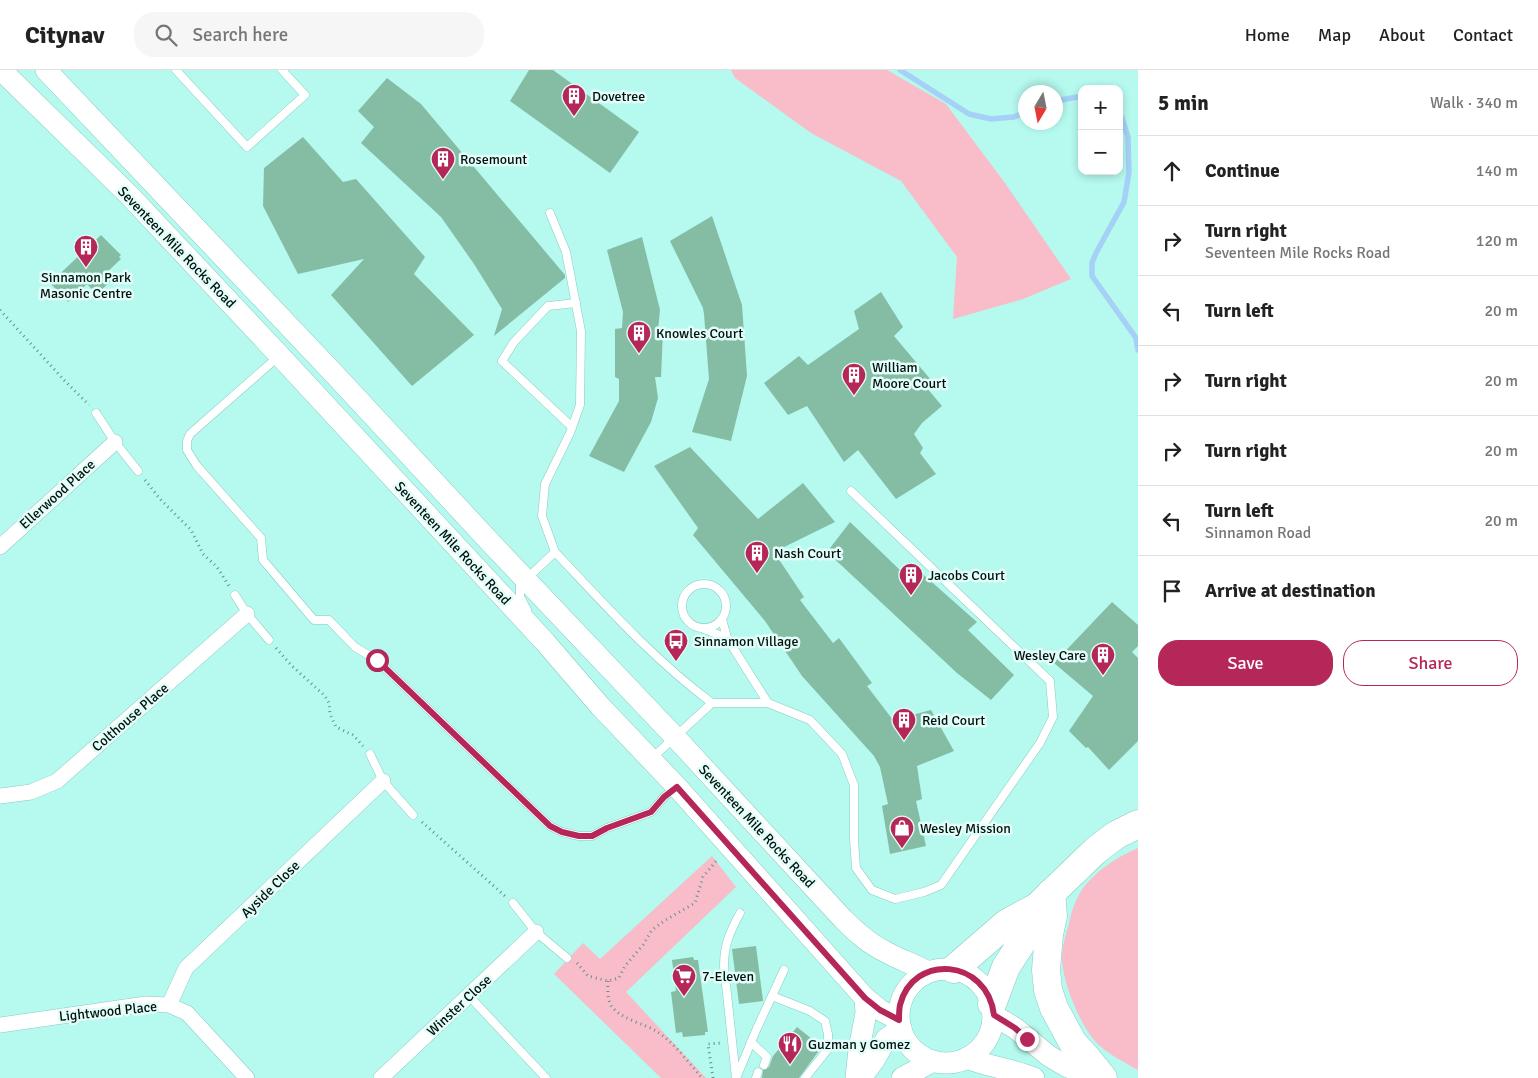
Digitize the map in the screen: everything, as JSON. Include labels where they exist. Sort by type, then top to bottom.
[{"type":"highway","points":[[941,971],[1007,923],[1044,900],[1095,851],[1116,835],[1138,824]]},
{"type":"highway","points":[[993,1010],[1006,967],[1026,936],[1044,900]]},
{"type":"highway","points":[[1044,900],[1053,916],[1049,934],[1046,970],[1048,990],[1054,1008],[1073,1043],[1103,1078]]},
{"type":"main road","name":"Seventeen Mile Rocks Road","points":[[1,70],[129,195],[280,356],[545,642],[600,706],[677,787],[865,998],[900,1024]]},
{"type":"main road","name":"Seventeen Mile Rocks Road","points":[[46,70],[339,379],[843,919],[860,935],[885,952],[912,963],[941,971]]},
{"type":"main road","points":[[941,971],[967,973],[978,981],[987,992],[993,1010],[992,1028],[986,1040],[978,1051],[956,1062],[944,1063],[933,1061],[919,1054],[908,1043],[900,1024],[900,1006],[906,992],[915,980],[941,971]]},
{"type":"main road","points":[[856,1078],[866,1013],[865,998]]},
{"type":"main road","points":[[993,1010],[1049,1056],[1066,1066],[1094,1078]]},
{"type":"main road","points":[[861,1078],[886,1039],[900,1024]]},
{"type":"main road","points":[[967,1058],[983,1064],[1013,1070],[1034,1078]]},
{"type":"main road","points":[[902,1078],[933,1061]]},
{"type":"street","name":"Ellerwood Place","points":[[0,547],[115,442]]},
{"type":"street","name":"Colthouse Place","points":[[0,796],[31,792],[57,781],[248,614]]},
{"type":"street","name":"Ayside Close","points":[[169,1005],[186,968],[383,781]]},
{"type":"street","name":"Winster Close","points":[[381,1078],[536,932]]},
{"type":"street","name":"Lightwood Place","points":[[0,1025],[146,1004],[169,1005],[187,1012],[247,1078]]},
{"type":"lane","points":[[176,70],[247,148],[305,95],[282,70]]},
{"type":"lane","points":[[550,213],[566,252],[581,331],[580,405],[572,427],[545,484],[542,516],[556,552],[642,644],[688,685],[712,703],[768,703],[810,720],[842,754],[854,785],[856,868],[872,890],[895,898],[924,892],[941,885],[1040,743],[1053,717],[1050,681],[851,491]]},
{"type":"lane","points":[[572,427],[502,361],[514,342],[548,306],[576,304]]},
{"type":"lane","points":[[280,356],[190,434],[187,441],[187,450],[197,466],[261,538],[263,560],[314,620],[329,620],[355,647],[377,660],[550,826],[562,832],[579,836],[592,836],[607,828],[651,812],[664,797],[677,787]]},
{"type":"lane","points":[[96,413],[115,442],[138,471]]},
{"type":"lane","points":[[545,642],[520,597],[520,585],[556,552]]},
{"type":"lane","points":[[704,629],[713,627],[722,619],[726,612],[724,596],[719,590],[705,584],[690,588],[685,594],[682,600],[682,614],[691,625],[728,638]]},
{"type":"lane","points":[[235,595],[269,640]]},
{"type":"lane","points":[[722,619],[728,638],[768,703]]},
{"type":"lane","points":[[651,759],[712,703]]},
{"type":"lane","points":[[370,754],[383,781],[413,815]]},
{"type":"lane","points":[[513,903],[536,932],[567,958]]},
{"type":"lane","points":[[736,1078],[724,973],[724,951],[728,936],[740,913]]},
{"type":"lane","points":[[736,1078],[784,970]]},
{"type":"lane","points":[[469,996],[546,1078]]},
{"type":"lane","points":[[772,996],[810,1011],[825,1021],[828,1034],[828,1049],[805,1078]]},
{"type":"lane","points":[[751,1042],[767,1056],[764,1065]]},
{"type":"path","points":[[0,310],[96,413]]},
{"type":"path","points":[[138,471],[160,499],[191,530],[203,554],[217,567],[235,595]]},
{"type":"path","points":[[269,640],[292,666],[325,696],[336,727],[353,735],[370,754]]},
{"type":"path","points":[[413,815],[513,903]]},
{"type":"path","points":[[567,958],[578,963],[588,976],[608,981],[618,978],[652,930],[695,903],[703,877],[720,857]]},
{"type":"path","points":[[608,981],[608,996],[611,1006],[620,1014],[667,1039],[702,1078]]},
{"type":"path","points":[[713,1078],[708,1044],[732,1042]]},
{"type":"shaded area","points":[[731,70],[887,70],[946,104],[1005,183],[1071,279],[1023,299],[953,319],[957,257],[901,181],[811,133],[735,78]]},
{"type":"shaded area","points":[[1138,848],[1138,1070],[1105,1050],[1089,1033],[1070,995],[1062,964],[1062,954],[1072,910],[1083,888],[1108,865]]},
{"type":"shaded area","points":[[712,856],[736,887],[626,992],[706,1078],[661,1078],[554,974],[583,943],[600,959]]},
{"type":"building","name":"Dovetree","points":[[529,70],[553,70],[639,132],[610,173],[510,101]]},
{"type":"building","name":"Rosemount","points":[[387,78],[421,104],[565,275],[565,278],[494,336],[502,309],[474,264],[441,217],[361,143],[374,127],[358,111]]},
{"type":"building","points":[[303,137],[343,182],[356,179],[425,257],[414,274],[474,335],[412,386],[331,295],[364,259],[298,274],[263,206],[264,168]]},
{"type":"building","points":[[712,216],[742,305],[747,376],[731,441],[692,432],[709,379],[704,314],[703,308],[670,241]]},
{"type":"building","name":"Sinnamon Park Masonic Centre","points":[[101,235],[121,255],[119,257],[121,259],[105,274],[112,280],[97,294],[87,284],[68,302],[50,283]]},
{"type":"building","name":"Knowles Court","points":[[642,237],[660,310],[658,330],[663,332],[661,377],[655,377],[658,398],[651,422],[624,472],[589,456],[619,401],[619,379],[615,377],[615,329],[622,328],[623,312],[607,250]]},
{"type":"building","name":"William Moore Court","points":[[881,292],[903,327],[894,336],[931,380],[926,387],[942,406],[922,423],[914,434],[923,448],[920,453],[936,474],[896,499],[858,450],[844,462],[807,406],[788,415],[764,383],[799,356],[808,365],[859,329],[854,311]]},
{"type":"building","points":[[690,447],[758,519],[803,483],[835,522],[774,552],[804,597],[800,600],[833,643],[839,638],[872,683],[867,686],[893,720],[931,710],[954,751],[917,766],[922,799],[916,801],[926,846],[890,854],[882,806],[888,804],[880,767],[874,756],[802,676],[765,621],[693,535],[698,528],[654,466]]},
{"type":"building","name":"Jacobs Court","points":[[850,522],[901,571],[909,562],[977,622],[968,630],[1014,675],[991,700],[957,673],[827,552]]},
{"type":"building","name":"Wesley Care","points":[[1112,602],[1138,625],[1138,646],[1132,652],[1138,658],[1138,741],[1109,770],[1088,747],[1086,748],[1069,731],[1093,696],[1054,663]]},
{"type":"building","points":[[756,946],[763,1001],[739,1004],[732,949]]},
{"type":"building","name":"7-Eleven","points":[[693,957],[694,960],[698,960],[708,1032],[705,1032],[705,1035],[683,1037],[682,1032],[676,1033],[671,992],[676,991],[672,960]]},
{"type":"building","points":[[797,1027],[817,1043],[813,1048],[818,1052],[799,1078],[762,1078],[763,1070],[769,1067],[773,1056]]},
{"type":"waterway","points":[[900,70],[969,114],[991,119],[1018,115]]},
{"type":"waterway","points":[[1063,100],[1078,97]]},
{"type":"waterway","points":[[1123,121],[1128,137],[1129,172],[1124,202],[1096,253],[1092,263],[1092,276],[1136,338],[1138,350]]},
{"type":"place","name":"Dovetree","points":[[574,117]]},
{"type":"place","name":"Rosemount","points":[[443,180]]},
{"type":"place","name":"Sinnamon Park Masonic Centre","points":[[86,268]]},
{"type":"place","name":"Knowles Court","points":[[639,354]]},
{"type":"place","name":"William Moore Court","points":[[854,396]]},
{"type":"place","name":"Nash Court","points":[[757,574]]},
{"type":"place","name":"Jacobs Court","points":[[911,596]]},
{"type":"place","name":"Sinnamon Village","points":[[676,662]]},
{"type":"place","name":"Wesley Care","points":[[1103,676]]},
{"type":"place","name":"Reid Court","points":[[904,741]]},
{"type":"place","name":"Wesley Mission","points":[[902,849]]},
{"type":"place","name":"7-Eleven","points":[[684,997]]},
{"type":"place","name":"Guzman y Gomez","points":[[790,1065]]},
{"type":"route","points":[[377,660],[550,826],[562,832],[579,836],[592,836],[607,828],[651,812],[664,797],[677,787],[865,998],[880,1010],[899,1020],[900,1006],[906,992],[915,980],[928,972],[954,969],[967,973],[978,981],[987,992],[994,1015],[1015,1028],[1027,1039]]}]
